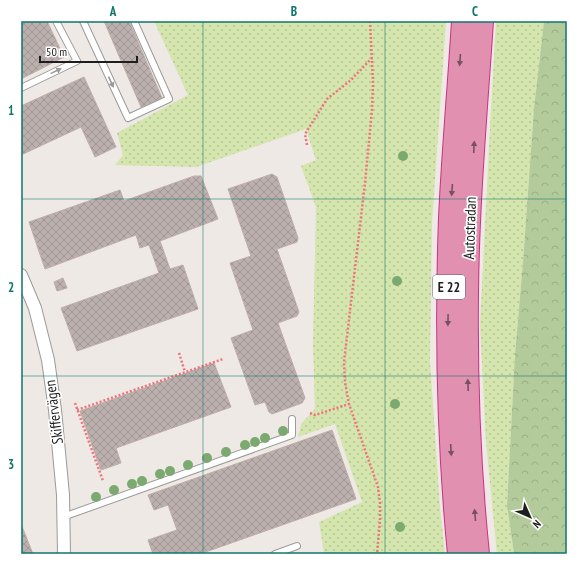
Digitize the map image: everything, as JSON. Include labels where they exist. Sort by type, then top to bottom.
[{"type":"highway","name":"Autostradan","points":[[459,554],[451,448],[448,341],[450,217],[463,21]]},
{"type":"highway","name":"Autostradan","points":[[478,554],[470,446],[467,290],[469,219],[482,21]]},
{"type":"street","name":"Skiffervägen","points":[[21,274],[35,308],[48,360],[55,410],[63,495],[64,554]]},
{"type":"lane","points":[[21,88],[77,61],[56,21]]},
{"type":"lane","points":[[83,21],[128,118],[170,99],[134,21]]},
{"type":"lane","points":[[64,516],[292,435],[292,419]]},
{"type":"lane","points":[[275,554],[297,546]]},
{"type":"path","points":[[370,21],[373,83],[370,132],[344,362],[345,382],[349,404],[378,487],[380,514],[377,554]]},
{"type":"path","points":[[307,145],[305,134],[327,99],[351,80],[372,58]]},
{"type":"path","points":[[179,353],[185,372]]},
{"type":"path","points":[[77,410],[223,359]]},
{"type":"path","points":[[75,403],[103,481]]},
{"type":"path","points":[[310,413],[315,415],[349,404]]},
{"type":"green space","points":[[154,21],[446,21],[432,222],[430,361],[440,508],[445,554],[324,554],[319,522],[362,502],[335,424],[298,437],[301,424],[315,409],[313,344],[316,207],[301,166],[316,160],[306,129],[196,167],[115,165],[123,155],[117,133],[188,95]]},
{"type":"green space","points":[[496,21],[544,21],[534,108],[515,354],[507,505],[514,554],[497,554],[486,442],[480,325]]},
{"type":"green space","points":[[544,21],[567,21],[567,262],[565,301],[567,554],[514,554],[507,505],[515,354],[534,108]]},
{"type":"building","points":[[21,21],[47,21],[64,57],[21,79]]},
{"type":"building","points":[[104,21],[129,21],[162,98],[141,107]]},
{"type":"building","points":[[84,77],[116,147],[95,157],[81,127],[21,155],[21,106]]},
{"type":"building","points":[[272,174],[277,177],[298,238],[297,242],[277,249],[299,312],[297,316],[278,323],[305,398],[302,403],[272,414],[269,412],[265,402],[255,405],[231,338],[253,330],[230,263],[251,256],[228,189]]},
{"type":"building","points":[[194,176],[201,176],[218,219],[160,241],[170,269],[183,265],[198,309],[77,351],[61,308],[159,273],[149,245],[140,248],[136,235],[45,269],[29,222],[120,190],[124,201]]},
{"type":"building","points":[[63,278],[67,288],[57,291],[54,282]]},
{"type":"building","points":[[214,363],[231,407],[116,448],[121,463],[101,470],[80,411]]},
{"type":"building","points":[[332,430],[356,499],[200,554],[153,554],[148,540],[177,530],[168,505],[154,510],[148,495]]},
{"type":"building","points":[[21,524],[33,554],[21,554]]}]
